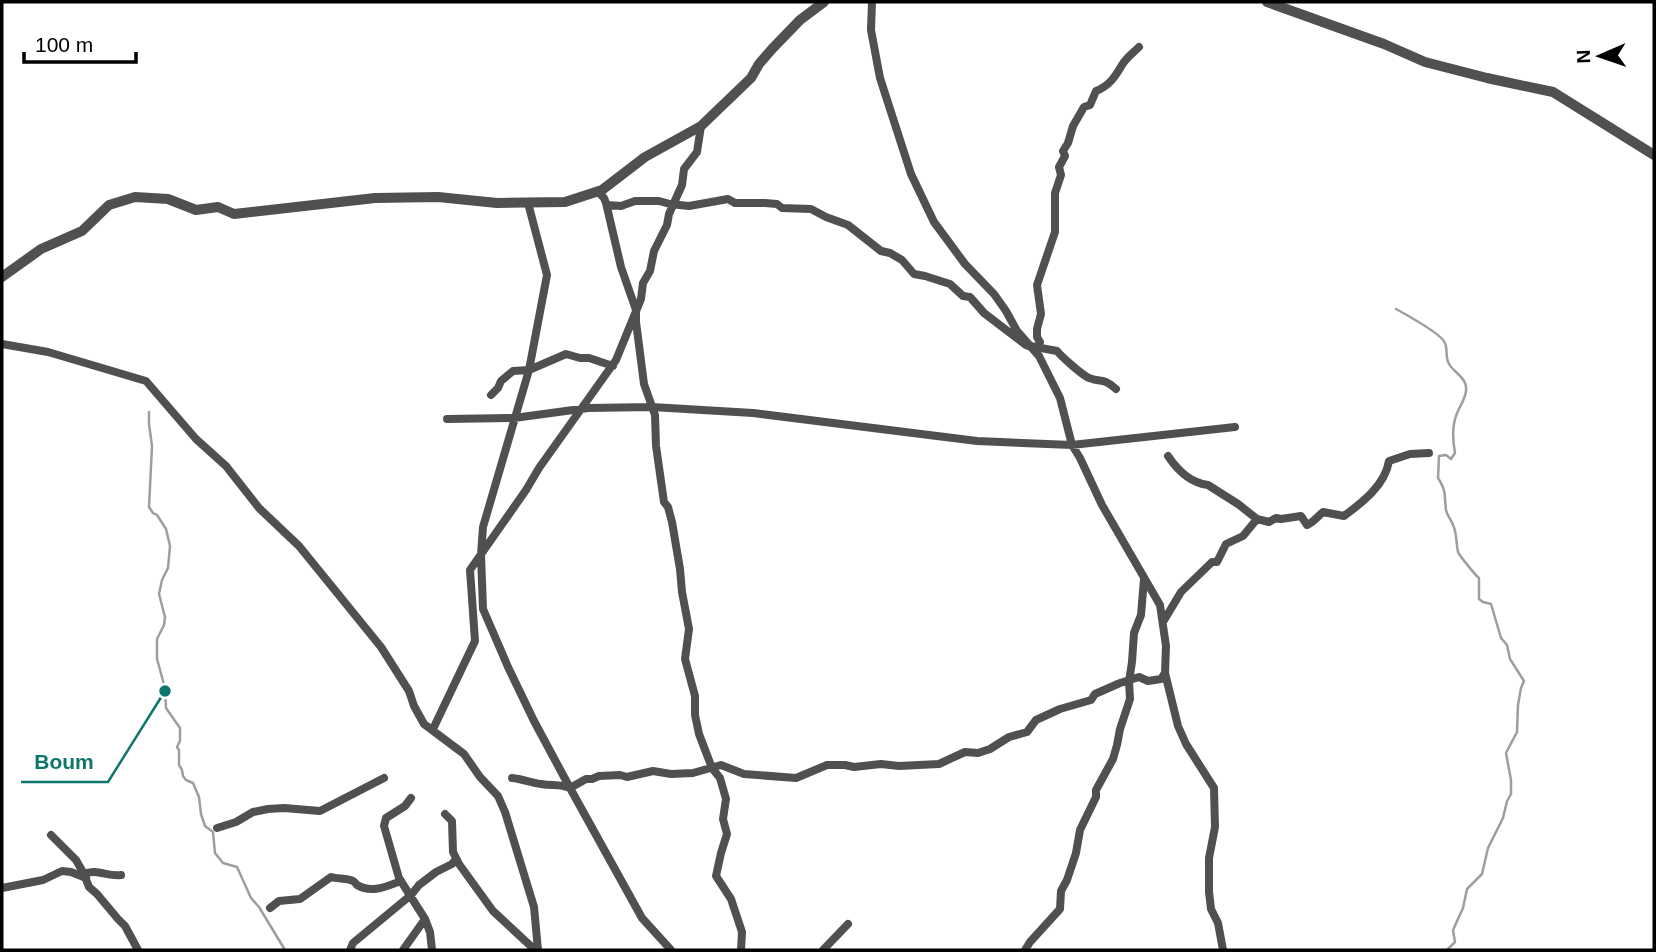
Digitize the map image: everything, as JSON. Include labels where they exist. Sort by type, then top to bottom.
[{"type":"street","points":[[2,277],[41,249],[82,231],[109,205],[135,197],[169,199],[196,210],[218,207],[234,214],[375,198],[438,197],[497,203],[565,202],[601,190],[645,157],[701,126],[751,78],[759,64],[800,20],[824,2]]},
{"type":"street","points":[[872,2],[871,30],[880,78],[911,174],[934,222],[965,264],[993,294],[1017,331],[1035,347],[1060,398],[1072,445],[1102,505],[1160,605],[1166,646],[1165,673],[1178,726],[1213,788],[1215,827],[1209,858],[1209,892],[1211,909],[1219,923],[1223,950]]},
{"type":"street","points":[[1267,2],[1384,44],[1425,62],[1553,92],[1654,155]]},
{"type":"street","points":[[1035,347],[1040,342],[1037,329],[1041,314],[1037,285],[1055,232],[1055,193],[1061,175],[1059,167],[1065,156],[1063,151],[1084,107],[1090,105],[1096,91],[1105,88],[1139,47]]},
{"type":"street","points":[[433,729],[475,641],[470,570],[613,366],[641,299],[643,283],[650,271],[654,251],[682,185],[684,169],[696,152],[701,126]]},
{"type":"street","points":[[597,191],[607,205],[621,267],[636,310],[644,384],[655,415],[663,502],[668,507],[675,537],[688,629],[685,659],[695,696],[695,716],[699,734],[712,768],[720,778],[726,799],[723,819],[727,834],[716,876],[732,899],[741,932],[741,950]]},
{"type":"street","points":[[607,205],[659,201],[689,206],[728,199],[735,203],[765,202],[777,204],[782,208],[811,209],[848,225],[881,251],[902,260],[914,274],[950,284],[963,296],[970,297],[984,313],[1016,338],[1035,347],[1057,351],[1085,376],[1107,381],[1116,389]]},
{"type":"street","points":[[528,202],[547,275],[528,370],[483,527],[483,609],[524,700],[570,788],[642,918],[671,950]]},
{"type":"street","points":[[2,344],[48,352],[146,381],[196,439],[226,466],[259,508],[299,546],[380,647],[409,691],[424,724],[464,754],[498,796],[534,907],[536,950]]},
{"type":"street","points":[[491,395],[513,371],[528,370],[566,354],[613,366]]},
{"type":"street","points":[[447,419],[514,418],[581,409],[652,407],[752,413],[977,441],[1072,445],[1235,427]]},
{"type":"street","points":[[1168,456],[1177,468],[1191,479],[1208,485],[1257,519],[1269,522],[1276,518],[1301,516],[1307,525],[1323,512],[1344,516],[1358,506],[1387,471],[1389,461],[1410,454],[1429,453]]},
{"type":"street","points":[[1163,622],[1181,592],[1207,566],[1217,562],[1226,544],[1243,536],[1257,519]]},
{"type":"street","points":[[1025,950],[1060,909],[1061,891],[1076,853],[1080,830],[1096,797],[1096,790],[1113,759],[1130,699],[1134,633],[1140,615],[1144,576]]},
{"type":"street","points":[[512,778],[570,788],[586,779],[599,776],[628,777],[653,771],[693,773],[721,765],[744,774],[796,778],[827,765],[854,767],[939,764],[965,752],[990,749],[1009,737],[1027,732],[1036,720],[1060,709],[1091,700],[1095,694],[1120,683],[1139,677],[1153,681],[1160,679],[1165,673]]},
{"type":"street","points":[[217,828],[236,822],[253,812],[268,809],[320,811],[384,778]]},
{"type":"street","points":[[411,799],[387,818],[384,826],[401,880],[425,919],[432,950]]},
{"type":"street","points":[[445,814],[452,821],[453,852],[456,859],[487,904],[536,950]]},
{"type":"street","points":[[51,835],[76,860],[89,887],[125,926],[138,950]]},
{"type":"street","points":[[350,950],[353,943],[411,895],[419,885],[456,859]]},
{"type":"street","points":[[2,888],[43,880],[62,871],[85,876]]},
{"type":"street","points":[[85,876],[89,871],[121,875]]},
{"type":"street","points":[[270,908],[279,901],[300,899],[331,877],[380,889],[401,880]]},
{"type":"street","points":[[403,950],[425,919]]},
{"type":"street","points":[[823,950],[848,924]]},
{"type":"waterway","points":[[1396,309],[1423,324],[1442,339],[1449,364],[1465,383],[1465,394],[1454,425],[1455,453],[1451,459],[1446,455],[1439,456],[1438,478],[1444,490],[1458,552],[1479,578],[1479,599],[1491,604],[1501,638],[1524,681],[1518,705],[1517,732],[1506,753],[1511,794],[1488,848],[1482,874],[1467,889],[1463,908],[1453,930],[1455,942],[1447,950]]},
{"type":"waterway","points":[[149,412],[152,446],[149,507],[166,529],[170,546],[168,568],[159,594],[165,617],[157,639],[157,659],[165,688],[166,708],[180,728],[177,747],[179,765],[183,776],[193,783],[199,797],[205,826],[213,832],[215,853],[223,863],[237,867],[251,898],[285,950]]},
{"type":"place","name":"Boum","points":[[165,691]]}]
